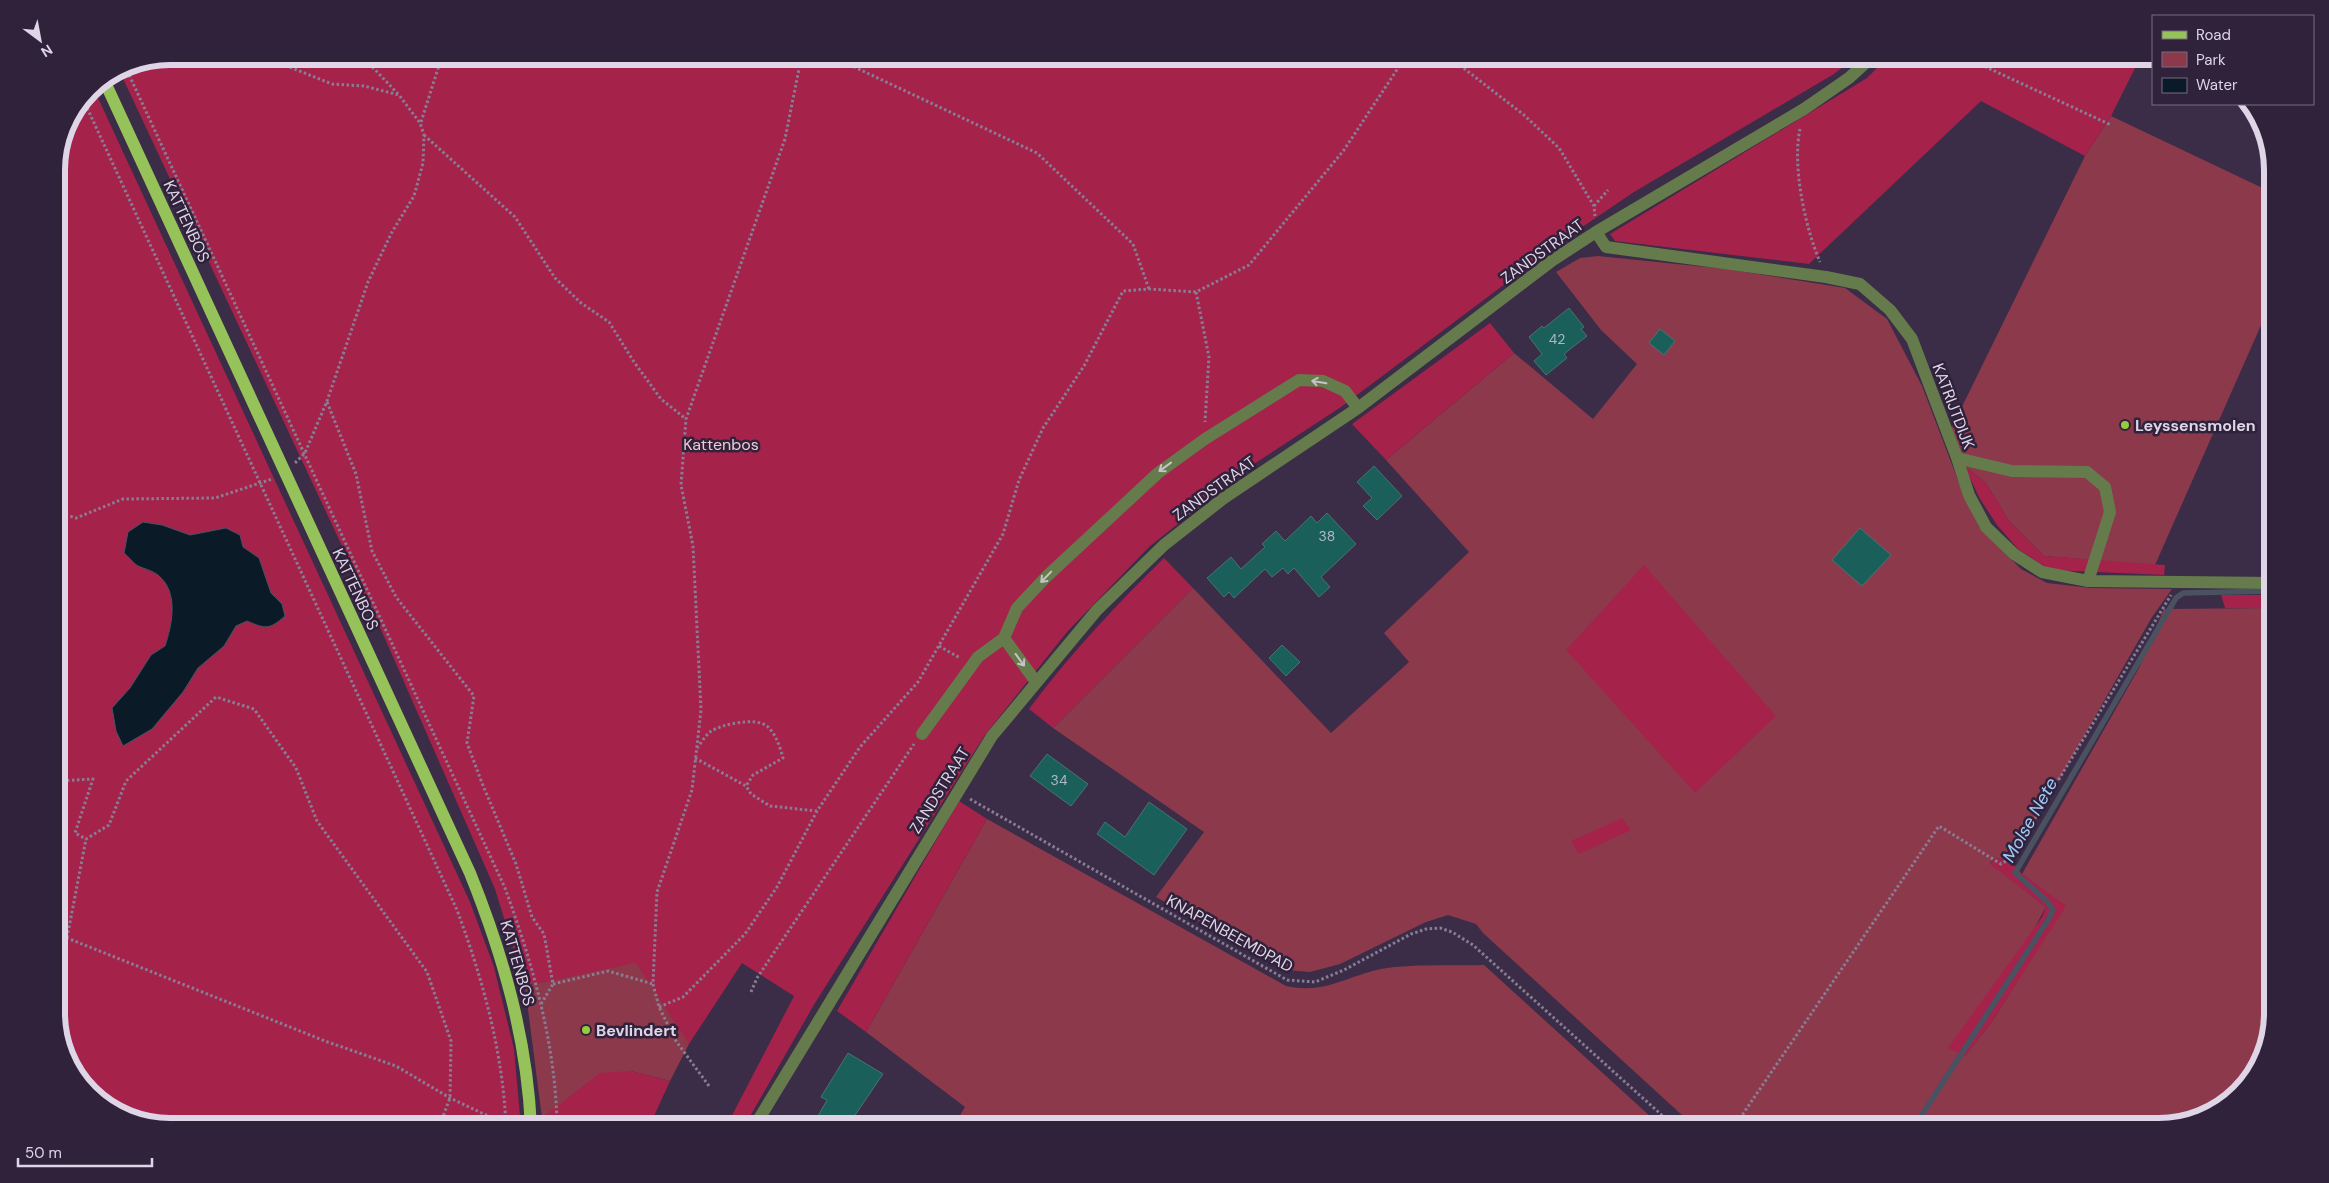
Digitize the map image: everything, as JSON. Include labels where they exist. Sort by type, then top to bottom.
[{"type":"main road","name":"KATTENBOS","points":[[107,86],[466,865],[489,921],[516,1014],[525,1058],[531,1118]]},
{"type":"street","name":"ZANDSTRAAT","points":[[759,1118],[992,736],[1097,610],[1164,545],[1224,498],[1358,408],[1553,260],[1596,232],[1804,109],[1849,78],[1863,65]]},
{"type":"street","name":"KATRIJTDIJK","points":[[1596,232],[1606,247],[1826,277],[1860,284],[1890,310],[1912,339],[1957,458],[1969,496],[1986,527],[2014,554],[2042,572],[2088,581],[2264,583]]},
{"type":"street","points":[[922,734],[978,657],[1004,638],[1017,608],[1046,577],[1158,473],[1205,439],[1299,380],[1323,381],[1345,391],[1358,408]]},
{"type":"street","points":[[1957,458],[2012,471],[2087,472],[2105,487],[2110,512],[2088,581]]},
{"type":"street","points":[[1004,638],[1036,682]]},
{"type":"path","points":[[284,65],[332,84],[364,86],[399,95]]},
{"type":"path","points":[[65,515],[76,518],[123,499],[215,498],[285,473],[305,453],[327,401],[368,282],[392,232],[414,196],[423,163],[424,135],[420,123],[399,95],[371,65]]},
{"type":"path","points":[[420,123],[439,65]]},
{"type":"path","points":[[709,1086],[676,1041],[659,1007],[654,984],[658,892],[692,790],[701,710],[693,546],[681,485],[686,419],[785,139],[798,65]]},
{"type":"path","points":[[850,65],[1037,153],[1134,244],[1149,289]]},
{"type":"path","points":[[659,1007],[683,997],[706,971],[745,934],[777,887],[816,811],[860,746],[918,682],[1003,534],[1020,480],[1043,428],[1084,366],[1123,291],[1149,289],[1196,292],[1249,265],[1344,150],[1400,65]]},
{"type":"path","points":[[1459,65],[1524,116],[1559,148],[1594,206],[1596,232]]},
{"type":"path","points":[[1981,65],[2111,125]]},
{"type":"path","points":[[130,74],[505,888],[522,934],[541,1004],[554,1076],[556,1118]]},
{"type":"path","points":[[87,107],[457,910],[472,949],[494,1035],[502,1081],[505,1118]]},
{"type":"path","points":[[1804,109],[1797,145],[1805,216],[1812,245],[1826,277]]},
{"type":"path","points":[[424,135],[515,216],[555,278],[581,304],[609,322],[634,362],[661,399],[686,419]]},
{"type":"path","points":[[1594,206],[1608,190]]},
{"type":"path","points":[[1196,292],[1209,357],[1205,439]]},
{"type":"path","points":[[327,401],[356,474],[372,551],[396,597],[474,696],[467,743],[516,864],[532,917],[544,934],[553,984],[541,1004]]},
{"type":"path","points":[[1740,1118],[1939,826],[2001,864],[2011,858],[2179,583]]},
{"type":"path","points":[[939,646],[972,666]]},
{"type":"path","points":[[442,1118],[450,1098],[451,1041],[427,972],[317,821],[296,768],[254,710],[216,697],[126,781],[109,825],[86,839],[66,938],[325,1041],[396,1066],[450,1098],[490,1118]]},
{"type":"path","points":[[696,748],[710,732],[728,725],[752,721],[766,726],[778,741],[783,758],[753,775],[746,786]]},
{"type":"path","points":[[751,992],[757,978],[922,734]]},
{"type":"path","points":[[695,758],[746,786],[751,794],[770,806],[816,811]]},
{"type":"path","points":[[65,781],[93,779],[75,833],[86,839]]},
{"type":"path","name":"KNAPENBEEMDPAD","points":[[957,791],[1287,980],[1315,982],[1344,970],[1411,934],[1440,928],[1452,932],[1473,945],[1666,1118]]},
{"type":"path","points":[[553,984],[608,970],[654,984]]},
{"type":"green space","name":"Kattenbos","points":[[163,65],[1846,65],[1834,74],[1634,192],[1569,236],[1341,407],[1251,466],[1150,546],[1067,632],[985,735],[815,1003],[749,1118],[731,1118],[794,996],[742,963],[689,1044],[636,963],[525,986],[495,889],[379,625],[122,77],[124,76],[150,67]]},
{"type":"green space","points":[[1880,65],[2136,65],[2111,116],[2085,156],[1981,101],[1809,264],[1615,241],[1610,234],[1867,78]]},
{"type":"green space","points":[[97,95],[470,902],[494,967],[514,1049],[520,1118],[157,1117],[130,1110],[112,1100],[91,1082],[76,1059],[67,1033],[65,1020],[65,163],[73,130],[87,106]],"holes":[[[162,525],[190,535],[226,528],[243,547],[259,558],[271,594],[277,598],[284,616],[267,626],[247,621],[236,626],[224,646],[198,668],[183,692],[112,708],[130,688],[151,655],[165,646],[172,618],[172,599],[165,581],[158,575],[136,565]]]},
{"type":"green space","points":[[2111,116],[2264,189],[2264,318],[2155,565],[2044,556],[2009,521],[1986,483],[1964,466],[1950,431],[2085,156]]},
{"type":"green space","points":[[1598,256],[1726,269],[1845,288],[1887,319],[1922,386],[1964,496],[1979,527],[2021,569],[2047,583],[2091,588],[2172,589],[2152,617],[2012,862],[1995,858],[1990,863],[2046,907],[1965,1056],[1993,1020],[2065,906],[2022,874],[2139,668],[2164,609],[2264,608],[2264,1020],[2262,1033],[2253,1059],[2238,1082],[2228,1092],[2199,1110],[2172,1117],[2159,1118],[1685,1118],[1483,933],[1476,924],[1448,915],[1426,922],[1340,964],[1310,972],[1298,971],[1289,970],[1267,959],[1156,897],[1204,832],[1053,728],[1193,588],[1331,733],[1409,662],[1384,633],[1469,552],[1386,460],[1514,353],[1593,419],[1637,364],[1601,330],[1556,272],[1580,258]]},
{"type":"green space","points":[[1490,323],[1514,353],[1386,460],[1352,424]]},
{"type":"green space","points":[[1964,466],[1986,483],[2009,521],[2044,556],[2165,565],[2164,575],[2050,570],[2018,549],[1997,525],[1980,499]]},
{"type":"green space","points":[[1164,558],[1193,588],[1053,728],[1029,709],[1060,669],[1128,594]]},
{"type":"green space","points":[[1644,565],[1776,716],[1695,793],[1566,650]]},
{"type":"green space","points":[[2221,595],[2264,595],[2264,608],[2225,608]]},
{"type":"green space","points":[[959,801],[987,819],[866,1032],[837,1011]]},
{"type":"green space","points":[[1622,818],[1631,830],[1579,854],[1571,841]]},
{"type":"green space","points":[[987,819],[1286,986],[1314,988],[1326,986],[1387,968],[1484,965],[1652,1118],[958,1118],[965,1107],[866,1032]]},
{"type":"green space","points":[[1995,858],[2012,862],[2022,874],[2066,906],[1993,1020],[1965,1056],[1948,1048],[2042,917],[2046,907],[1990,864]]},
{"type":"green space","points":[[636,962],[691,1001],[689,1044],[670,1081],[631,1071],[570,1098],[542,1118],[525,986]]},
{"type":"green space","points":[[631,1071],[670,1081],[653,1118],[542,1118],[600,1073]]},
{"type":"water","points":[[143,522],[162,525],[190,535],[226,528],[240,535],[243,547],[259,558],[271,593],[282,604],[285,616],[275,624],[267,627],[247,621],[236,626],[224,646],[198,668],[183,692],[152,729],[123,746],[116,731],[112,708],[130,688],[151,655],[165,646],[170,629],[172,610],[172,600],[165,583],[155,573],[136,565],[124,553],[128,532]]},
{"type":"building","points":[[1569,308],[1584,327],[1581,329],[1587,336],[1564,354],[1567,358],[1546,375],[1534,361],[1542,354],[1529,337],[1542,326],[1544,328]]},
{"type":"building","points":[[1660,329],[1675,341],[1664,355],[1649,343]]},
{"type":"building","points":[[1374,466],[1402,496],[1377,520],[1363,506],[1372,498],[1357,482]]},
{"type":"building","points":[[1327,513],[1356,544],[1321,577],[1330,587],[1319,597],[1294,568],[1288,574],[1283,568],[1272,577],[1265,569],[1234,598],[1229,592],[1224,597],[1207,578],[1231,557],[1241,569],[1265,547],[1262,544],[1276,531],[1285,541],[1311,516],[1317,523]]},
{"type":"building","points":[[1860,528],[1891,555],[1862,586],[1832,560]]},
{"type":"building","points":[[1282,645],[1300,662],[1286,676],[1269,658]]},
{"type":"building","points":[[1047,754],[1088,784],[1071,806],[1030,776]]},
{"type":"building","points":[[1149,802],[1187,829],[1154,875],[1097,834],[1105,822],[1125,837]]},
{"type":"building","points":[[848,1053],[883,1074],[853,1118],[821,1118],[818,1116],[827,1100],[821,1097]]},
{"type":"waterway","name":"Molse Nete","points":[[1920,1118],[2053,910],[2047,901],[2015,873],[2176,598],[2183,593],[2264,591]]},
{"type":"place","name":"Leyssensmolen","points":[[2125,425]]},
{"type":"place","name":"Bevlindert","points":[[586,1030]]}]
